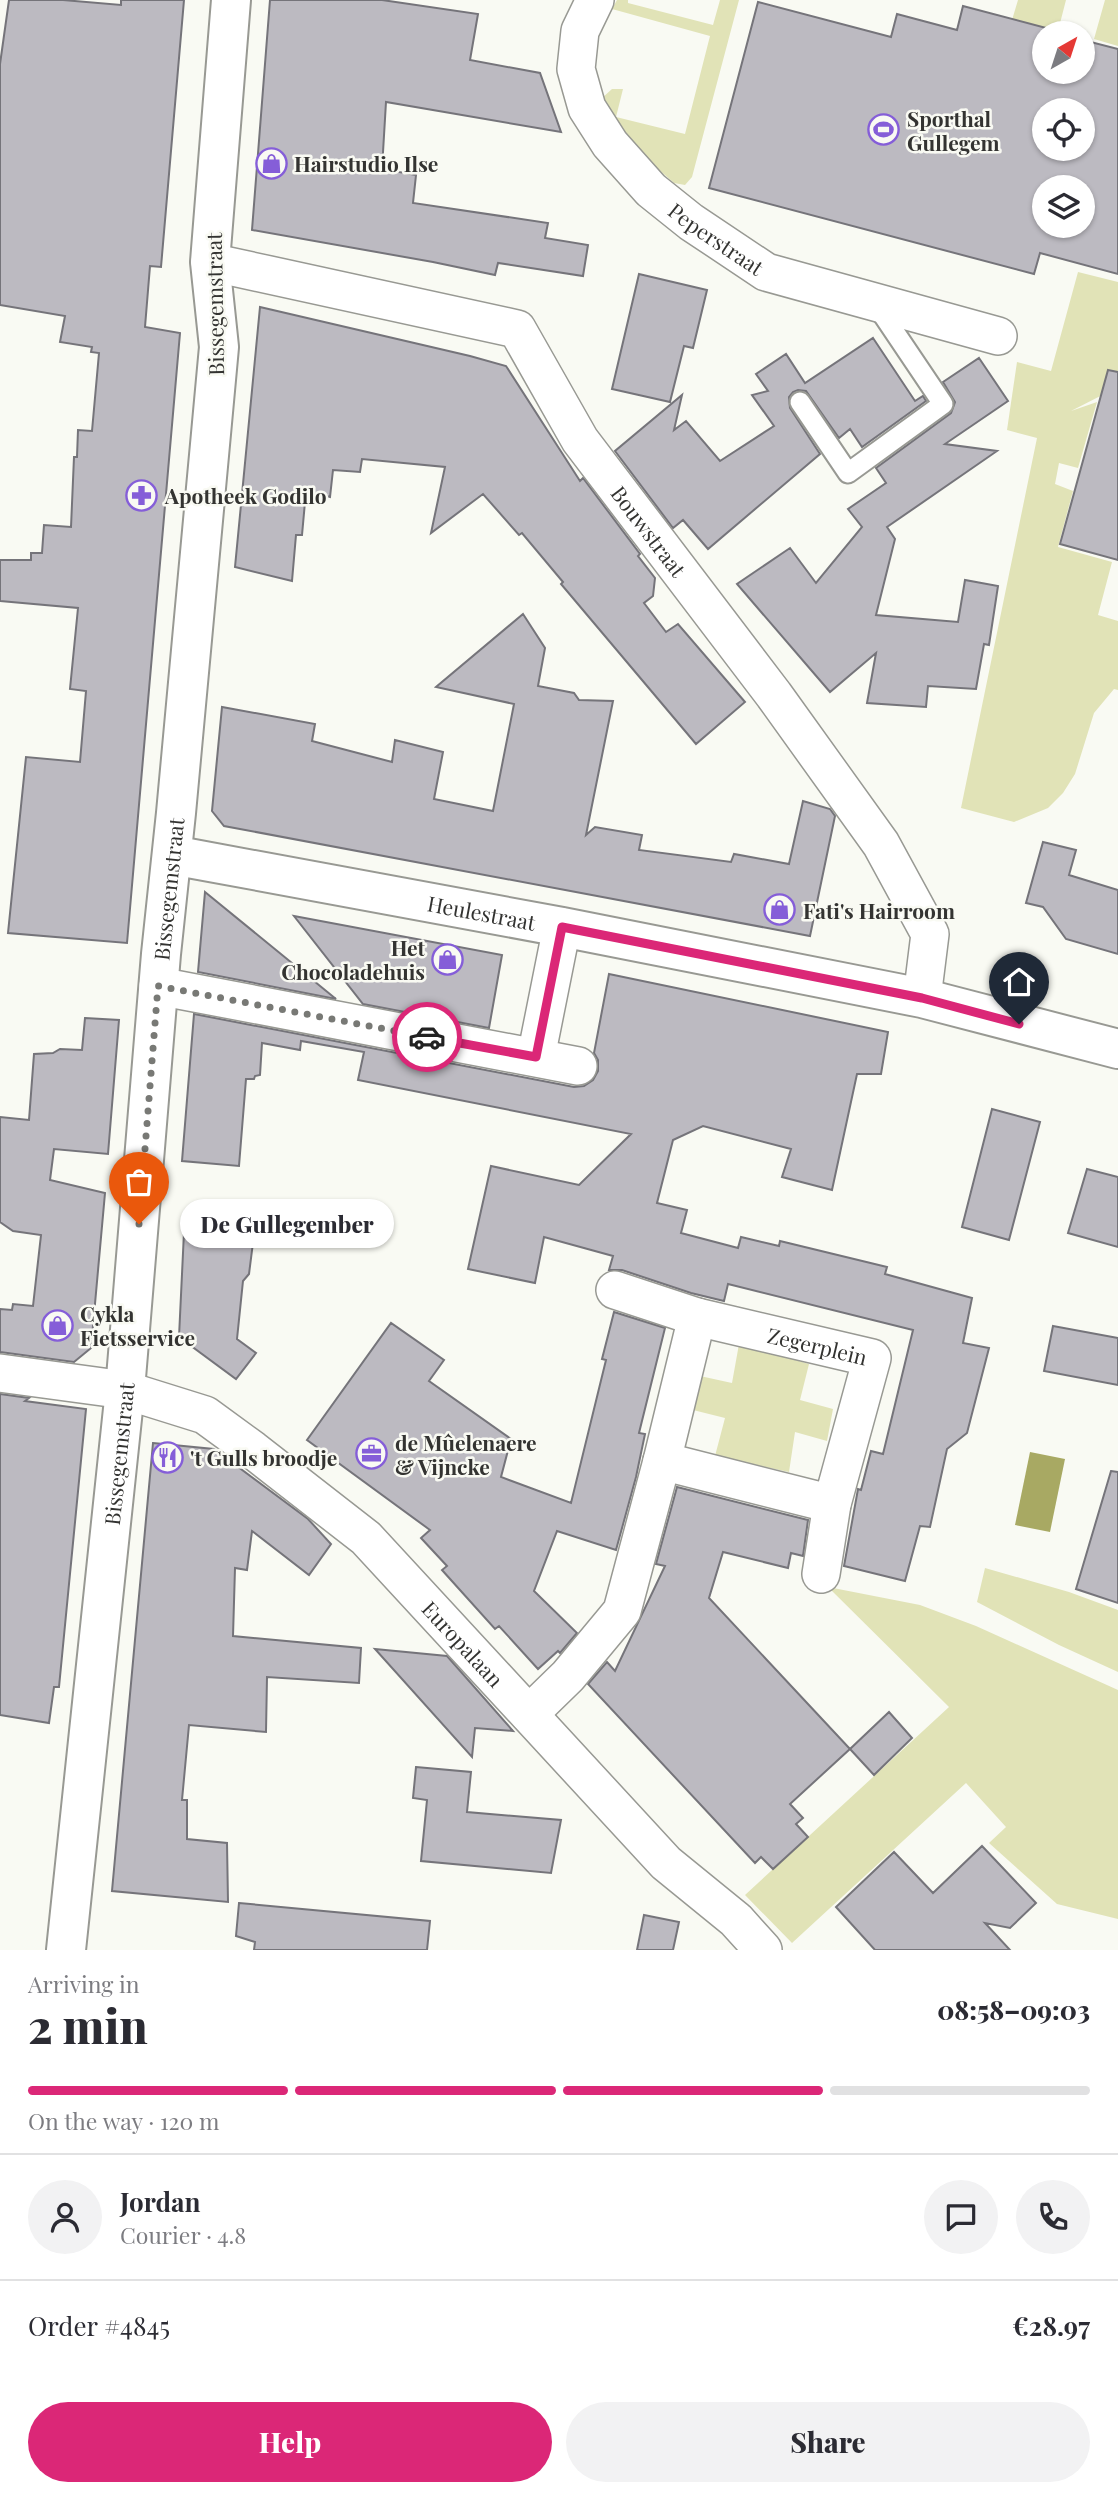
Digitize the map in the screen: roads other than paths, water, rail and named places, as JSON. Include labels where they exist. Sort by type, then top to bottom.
[{"type":"street","name":"Bissegemstraat","points":[[69,1948],[125,1390],[158,986],[219,347],[210,262],[231,0]]},
{"type":"street","name":"Peperstraat","points":[[595,0],[580,31],[576,69],[587,108],[610,144],[651,190],[691,222],[766,272],[998,336]]},
{"type":"street","name":"Bouwstraat","points":[[210,262],[517,329],[580,440],[774,695],[881,844],[930,934],[922,998]]},
{"type":"street","name":"Heulestraat","points":[[172,855],[562,927],[922,998],[1118,1049]]},
{"type":"street","points":[[536,1057],[562,927]]},
{"type":"street","points":[[158,986],[578,1066]]},
{"type":"street","name":"Zegerplein","points":[[615,1290],[697,1317],[872,1358],[832,1504],[821,1574]]},
{"type":"street","points":[[529,1714],[568,1676],[622,1611],[697,1317]]},
{"type":"street","name":"Europalaan","points":[[0,1373],[125,1390],[205,1415],[366,1538],[666,1863],[736,1920],[763,1950]]},
{"type":"street","points":[[662,1461],[832,1504]]},
{"type":"lane","points":[[800,402],[848,472],[943,404],[874,302]]},
{"type":"place","name":"Sporthal Gullegem","points":[[884,130]]},
{"type":"place","name":"Hairstudio Ilse","points":[[271,163]]},
{"type":"place","name":"Apotheek Godilo","points":[[142,495]]},
{"type":"place","name":"Fati's Hairroom","points":[[780,910]]},
{"type":"place","name":"Het Chocoladehuis","points":[[448,959]]},
{"type":"place","name":"De Gullegember","points":[[139,1224]]},
{"type":"place","name":"Cykla Fietsservice","points":[[57,1325]]},
{"type":"place","name":"de Mûelenaere & Vijncke","points":[[372,1454]]},
{"type":"place","name":"'t Gulls broodje","points":[[167,1457]]}]
